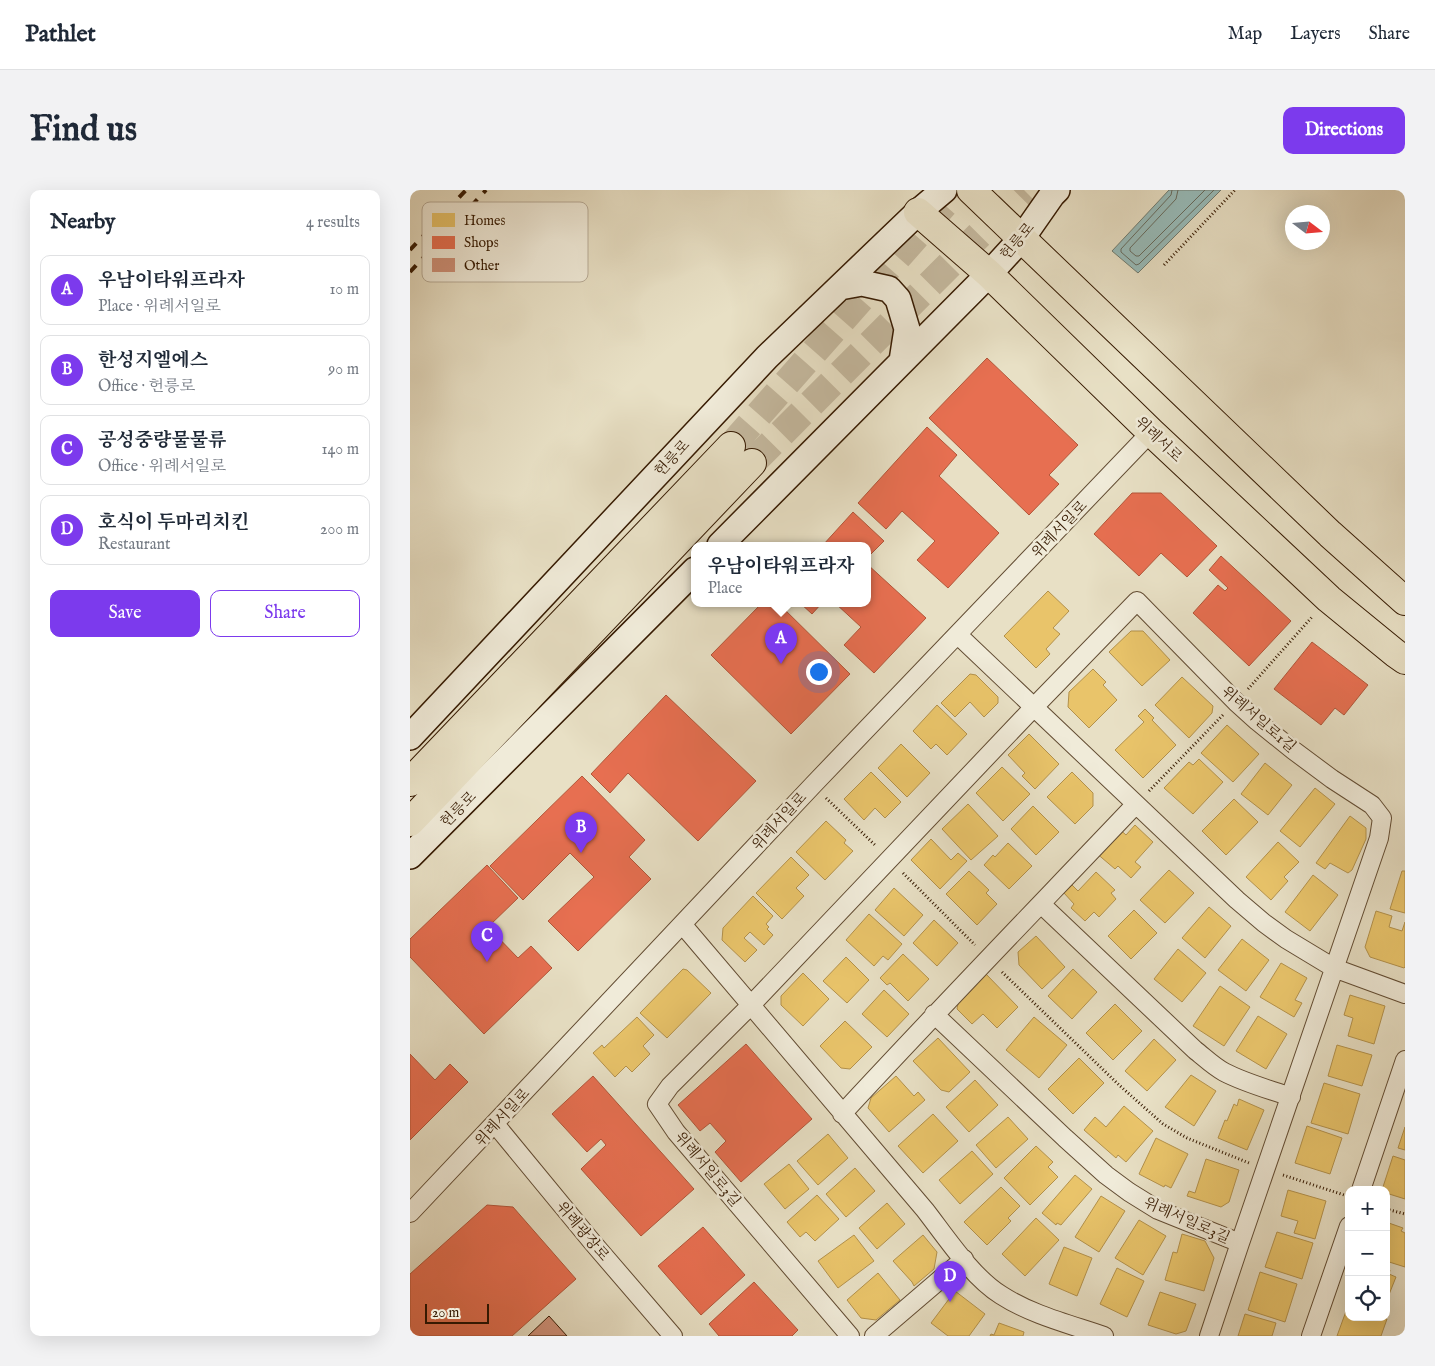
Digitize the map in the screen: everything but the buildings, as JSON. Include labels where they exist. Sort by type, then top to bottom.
[{"type":"main road","name":"헌릉로","points":[[410,737],[767,357],[918,212],[944,190]]},
{"type":"main road","points":[[971,190],[1330,534],[1405,601]]},
{"type":"main road","name":"헌릉로","points":[[723,542],[989,274],[1022,238],[1057,190]]},
{"type":"main road","name":"위례서로","points":[[918,212],[989,274],[1151,432],[1329,600],[1405,660]]},
{"type":"main road","points":[[840,287],[862,283],[889,289],[898,298],[907,329],[902,362]]},
{"type":"main road","points":[[410,782],[732,446]]},
{"type":"main road","points":[[410,822],[752,464]]},
{"type":"main road","name":"헌릉로","points":[[410,856],[691,574]]},
{"type":"street","name":"위례서일로","points":[[410,1214],[682,924],[1151,432]]},
{"type":"street","name":"위례서일로1길","points":[[890,859],[1137,601],[1236,702],[1293,750],[1332,779],[1372,805],[1382,818],[1379,838],[1265,1169]]},
{"type":"street","points":[[958,635],[1237,900],[1264,923],[1286,939],[1334,968],[1405,994]]},
{"type":"street","points":[[842,1114],[934,1014],[989,959],[1136,804]]},
{"type":"street","name":"위례서일로3길","points":[[850,1336],[676,1132],[657,1104],[670,1086],[751,1005],[890,859]]},
{"type":"street","points":[[1041,904],[1195,1050],[1222,1071],[1240,1080],[1291,1096]]},
{"type":"street","points":[[682,924],[980,1277],[999,1294],[1014,1303],[1104,1336]]},
{"type":"street","name":"위례서일로3길","points":[[934,1014],[1106,1175],[1158,1210],[1240,1243]]},
{"type":"street","points":[[1362,1186],[1405,1060]]},
{"type":"street","name":"위례광장로","points":[[495,1124],[673,1336]]},
{"type":"street","name":"위례서일로3길","points":[[1209,1336],[1265,1169]]},
{"type":"street","points":[[1311,1336],[1347,1231]]},
{"type":"street","points":[[874,1336],[964,1259]]},
{"type":"path","points":[[1164,265],[1235,190]]},
{"type":"path","points":[[1136,804],[1236,702],[1329,600]]},
{"type":"path","points":[[813,786],[890,859],[989,959],[1119,1085],[1163,1124],[1188,1138],[1265,1169],[1345,1196]]},
{"type":"path","points":[[1390,1209],[1405,1214]]},
{"type":"water","points":[[1169,190],[1221,190],[1138,273],[1112,251]]},
{"type":"tunnel","points":[[731,446],[957,190]]},
{"type":"tunnel","points":[[752,463],[1024,190]]},
{"type":"railway","points":[[455,202],[466,190]]},
{"type":"railway","points":[[475,202],[486,190]]},
{"type":"railway","points":[[410,250],[422,237]]},
{"type":"railway","points":[[410,272],[422,259]]},
{"type":"place","name":"우남이타워프라자","points":[[781,664]]},
{"type":"place","name":"한성지엘에스","points":[[581,853]]},
{"type":"place","name":"공성중량물물류","points":[[487,962]]},
{"type":"place","name":"호식이 두마리치킨","points":[[950,1302]]}]
